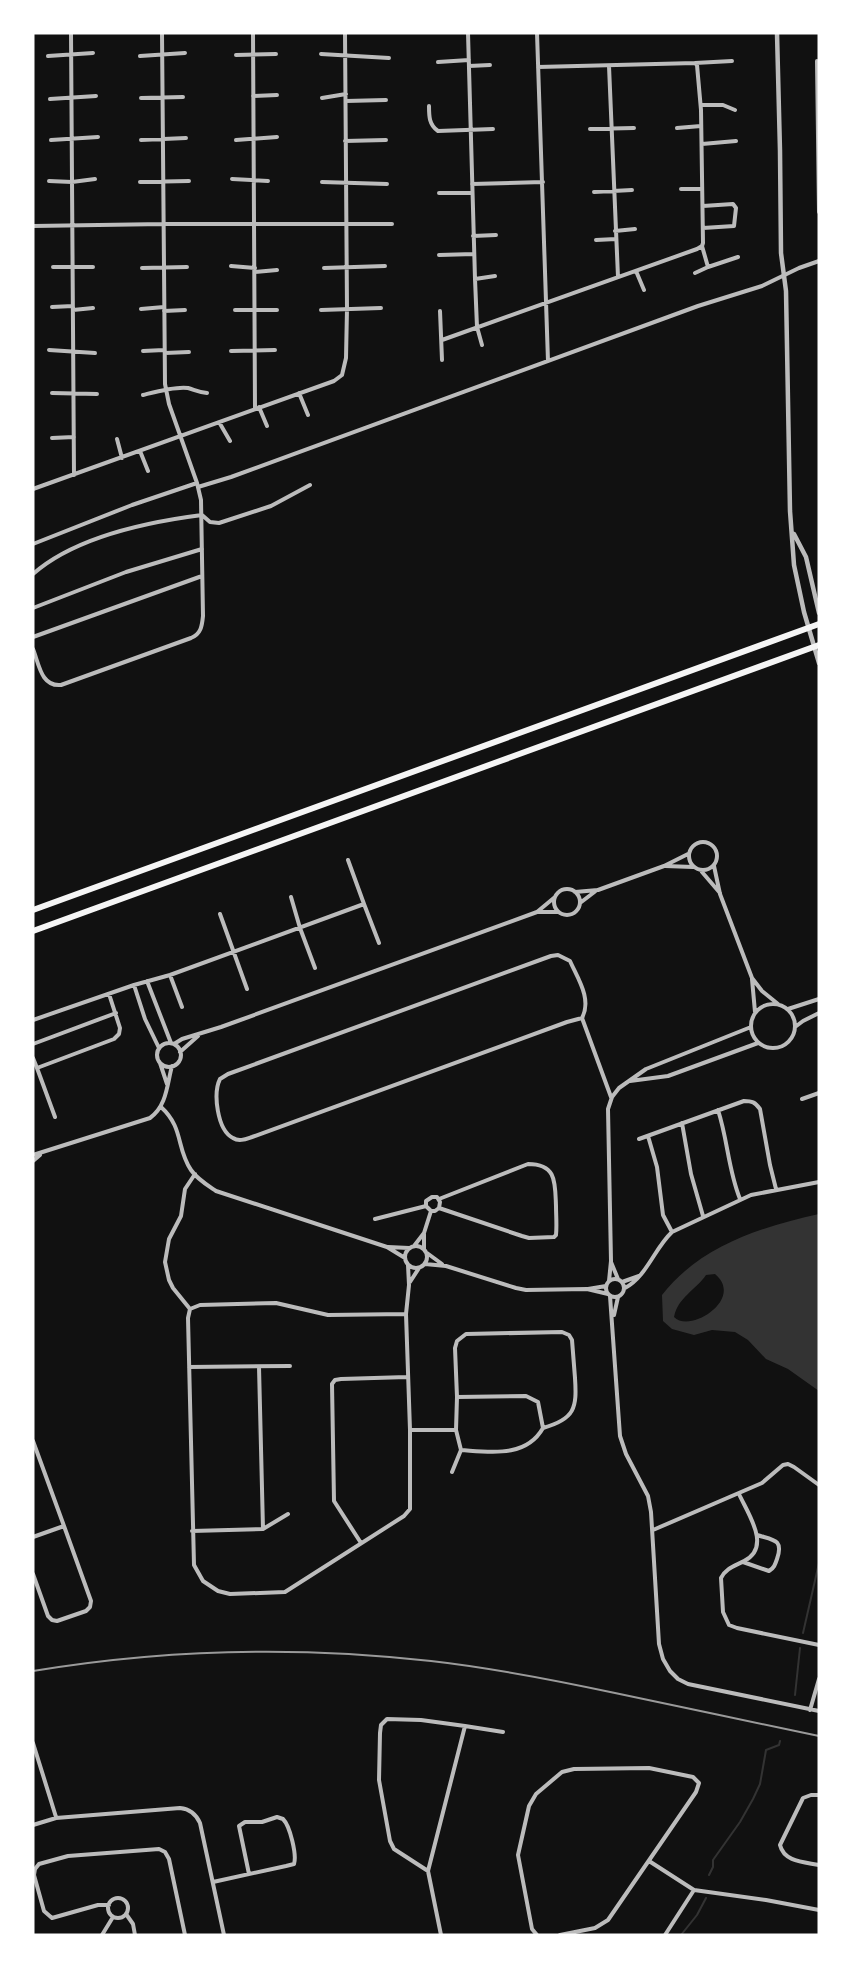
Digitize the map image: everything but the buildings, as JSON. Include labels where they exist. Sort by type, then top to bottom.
[{"type":"highway","points":[[33,910],[819,624]]},
{"type":"highway","points":[[33,931],[816,646]]},
{"type":"street","points":[[71,33],[74,475]]},
{"type":"street","points":[[33,649],[44,679],[54,686],[191,638],[202,626],[202,515],[197,485],[165,390],[162,33]]},
{"type":"street","points":[[253,33],[257,408],[267,426]]},
{"type":"street","points":[[33,489],[338,379],[344,372],[347,309],[345,33]]},
{"type":"street","points":[[468,33],[474,279],[477,327],[482,345]]},
{"type":"street","points":[[537,33],[548,362]]},
{"type":"street","points":[[777,33],[781,253],[786,291],[789,488],[794,566],[808,628],[816,646],[819,663]]},
{"type":"street","points":[[48,56],[93,53]]},
{"type":"street","points":[[140,56],[185,53]]},
{"type":"street","points":[[236,55],[276,54]]},
{"type":"street","points":[[321,54],[389,58]]},
{"type":"street","points":[[438,62],[469,60]]},
{"type":"street","points":[[538,67],[732,61]]},
{"type":"street","points":[[817,61],[819,212]]},
{"type":"street","points":[[695,63],[702,126],[702,246],[708,267]]},
{"type":"street","points":[[469,66],[490,65]]},
{"type":"street","points":[[609,66],[618,278]]},
{"type":"street","points":[[322,98],[346,94]]},
{"type":"street","points":[[253,96],[277,95]]},
{"type":"street","points":[[50,99],[96,96]]},
{"type":"street","points":[[141,98],[183,96]]},
{"type":"street","points":[[346,101],[386,100]]},
{"type":"street","points":[[701,105],[723,105],[735,110]]},
{"type":"street","points":[[429,106],[430,120],[435,129],[441,131],[493,129]]},
{"type":"street","points":[[677,128],[702,126]]},
{"type":"street","points":[[590,129],[634,128]]},
{"type":"street","points":[[51,140],[98,137]]},
{"type":"street","points":[[236,140],[277,137]]},
{"type":"street","points":[[141,140],[186,138]]},
{"type":"street","points":[[345,141],[386,140]]},
{"type":"street","points":[[702,144],[736,141]]},
{"type":"street","points":[[49,182],[95,179]]},
{"type":"street","points":[[232,180],[268,181]]},
{"type":"street","points":[[140,182],[189,181]]},
{"type":"street","points":[[321,182],[387,184]]},
{"type":"street","points":[[472,184],[543,182]]},
{"type":"street","points":[[681,189],[702,189]]},
{"type":"street","points":[[594,192],[632,190]]},
{"type":"street","points":[[438,193],[472,193]]},
{"type":"street","points":[[703,206],[733,204],[736,208],[734,226],[703,228]]},
{"type":"street","points":[[33,226],[392,224]]},
{"type":"street","points":[[615,231],[635,229]]},
{"type":"street","points":[[473,236],[496,235]]},
{"type":"street","points":[[596,240],[616,239]]},
{"type":"street","points":[[442,340],[702,246]]},
{"type":"street","points":[[439,255],[474,254]]},
{"type":"street","points":[[695,273],[738,257]]},
{"type":"street","points":[[33,544],[132,505],[197,485],[548,362],[716,300],[762,286],[819,261]]},
{"type":"street","points":[[231,266],[255,270],[277,270]]},
{"type":"street","points":[[324,268],[385,266]]},
{"type":"street","points":[[53,267],[93,267]]},
{"type":"street","points":[[142,268],[187,267]]},
{"type":"street","points":[[636,271],[644,290]]},
{"type":"street","points":[[474,279],[495,276]]},
{"type":"street","points":[[52,307],[93,308]]},
{"type":"street","points":[[321,310],[381,308]]},
{"type":"street","points":[[141,309],[185,310]]},
{"type":"street","points":[[236,310],[277,310]]},
{"type":"street","points":[[440,311],[442,360]]},
{"type":"street","points":[[49,350],[95,353]]},
{"type":"street","points":[[231,351],[275,350]]},
{"type":"street","points":[[143,351],[189,352]]},
{"type":"street","points":[[143,395],[189,388],[194,392],[207,393]]},
{"type":"street","points":[[52,393],[97,394]]},
{"type":"street","points":[[299,393],[308,415]]},
{"type":"street","points":[[219,422],[230,441]]},
{"type":"street","points":[[52,438],[74,437]]},
{"type":"street","points":[[117,439],[122,458]]},
{"type":"street","points":[[140,451],[148,471]]},
{"type":"street","points":[[33,574],[61,554],[97,539],[165,520],[202,515],[210,522],[219,523],[271,506],[310,485]]},
{"type":"street","points":[[793,531],[806,557],[819,613]]},
{"type":"street","points":[[33,608],[126,572],[202,549]]},
{"type":"street","points":[[33,637],[202,576]]},
{"type":"street","points":[[159,1048],[164,1044],[173,1044],[537,912],[564,890],[575,892],[598,890],[664,866],[688,854],[697,843],[711,844],[716,852],[714,866],[720,894],[752,978],[755,1012],[751,1027],[754,1037],[759,1043],[772,1048],[780,1047],[791,1038],[795,1027],[793,1018],[787,1009],[762,991],[752,978]]},
{"type":"street","points":[[688,854],[693,867]]},
{"type":"street","points":[[348,860],[379,943]]},
{"type":"street","points":[[664,866],[693,867],[701,871],[720,894]]},
{"type":"street","points":[[701,871],[714,866]]},
{"type":"street","points":[[537,912],[571,914],[580,903],[598,890]]},
{"type":"street","points":[[575,892],[580,903]]},
{"type":"street","points":[[291,897],[315,968]]},
{"type":"street","points":[[555,897],[555,905],[559,912]]},
{"type":"street","points":[[33,1020],[170,975],[364,904]]},
{"type":"street","points":[[220,914],[247,989]]},
{"type":"street","points":[[558,955],[570,961],[586,999],[586,1011],[582,1018],[252,1137],[241,1140],[233,1138],[222,1124],[215,1096],[220,1079],[228,1074],[551,956],[558,955]]},
{"type":"street","points":[[170,975],[182,1006]]},
{"type":"street","points":[[147,981],[173,1044],[180,1052]]},
{"type":"street","points":[[134,985],[145,1019],[159,1048],[157,1058],[167,1084]]},
{"type":"street","points":[[37,1068],[114,1039],[119,1034],[120,1028],[109,994]]},
{"type":"street","points":[[787,1009],[819,999]]},
{"type":"street","points":[[755,1012],[763,1006],[778,1004]]},
{"type":"street","points":[[33,1044],[116,1013]]},
{"type":"street","points":[[795,1027],[819,1013]]},
{"type":"street","points":[[582,1018],[612,1098]]},
{"type":"street","points":[[751,1027],[646,1069],[619,1088],[608,1109],[611,1261],[608,1283],[613,1319],[620,1436],[626,1454],[648,1496],[659,1644],[665,1665],[678,1679],[688,1684],[819,1712]]},
{"type":"street","points":[[33,1155],[150,1118],[161,1107],[172,1066],[179,1060],[180,1052],[201,1034]]},
{"type":"street","points":[[630,1081],[668,1076],[759,1043]]},
{"type":"street","points":[[33,1058],[55,1117]]},
{"type":"street","points":[[160,1063],[172,1066]]},
{"type":"street","points":[[802,1099],[819,1093]]},
{"type":"street","points":[[639,1139],[744,1101],[756,1104],[760,1109],[776,1189]]},
{"type":"street","points":[[161,1107],[169,1114],[177,1128],[184,1154],[195,1174],[216,1191],[387,1247],[405,1258],[408,1265],[409,1285],[406,1314],[410,1506],[406,1514],[285,1592],[230,1594],[212,1589],[199,1576],[193,1559],[188,1318],[190,1309]]},
{"type":"street","points":[[718,1110],[725,1130],[726,1152],[733,1181],[740,1200]]},
{"type":"street","points":[[682,1123],[691,1174],[703,1216]]},
{"type":"street","points":[[648,1136],[657,1167],[663,1215],[672,1232]]},
{"type":"street","points":[[33,1161],[43,1152]]},
{"type":"street","points":[[426,1206],[429,1197],[439,1199],[528,1164],[538,1164],[544,1167],[554,1179],[556,1235],[530,1238],[439,1208]]},
{"type":"street","points":[[190,1309],[173,1288],[165,1262],[169,1239],[181,1216],[185,1189],[195,1174]]},
{"type":"street","points":[[587,1289],[618,1297],[623,1294],[625,1288],[634,1283],[664,1239],[672,1232],[740,1200],[776,1189],[819,1182]]},
{"type":"street","points":[[431,1211],[439,1208],[441,1204],[439,1199]]},
{"type":"street","points":[[426,1206],[431,1211]]},
{"type":"street","points":[[375,1219],[426,1206]]},
{"type":"street","points":[[425,1264],[424,1233],[431,1211]]},
{"type":"street","points":[[405,1258],[411,1247],[424,1233]]},
{"type":"street","points":[[387,1247],[411,1247],[425,1251],[446,1266]]},
{"type":"street","points":[[611,1261],[625,1288]]},
{"type":"street","points":[[409,1285],[419,1268],[425,1264],[446,1266],[526,1290],[587,1289],[639,1276]]},
{"type":"street","points":[[408,1265],[419,1268]]},
{"type":"street","points":[[613,1319],[618,1297]]},
{"type":"street","points":[[190,1309],[200,1305],[276,1303],[328,1315],[406,1314]]},
{"type":"street","points":[[452,1472],[461,1450],[456,1430],[458,1397],[455,1348],[460,1337],[466,1334],[566,1332],[572,1340],[576,1401],[569,1415],[560,1422],[543,1428],[533,1439],[515,1451],[461,1450]]},
{"type":"street","points":[[189,1368],[291,1366]]},
{"type":"street","points":[[259,1367],[263,1528]]},
{"type":"street","points":[[361,1543],[334,1501],[332,1386],[335,1380],[341,1378],[407,1377]]},
{"type":"street","points":[[458,1397],[526,1396],[538,1402],[543,1428]]},
{"type":"street","points":[[410,1430],[456,1430]]},
{"type":"street","points":[[33,1441],[91,1601],[90,1607],[86,1611],[57,1621],[52,1620],[48,1616],[33,1574]]},
{"type":"street","points":[[652,1530],[762,1483],[783,1465],[788,1464],[819,1485]]},
{"type":"street","points":[[739,1494],[758,1542],[751,1557],[730,1567],[721,1578],[723,1612],[729,1625],[819,1645]]},
{"type":"street","points":[[192,1531],[263,1528],[288,1514]]},
{"type":"street","points":[[33,1537],[64,1526]]},
{"type":"street","points":[[743,1562],[769,1571],[775,1567],[780,1551],[778,1543],[757,1535]]},
{"type":"street","points":[[810,1710],[819,1679]]},
{"type":"street","points":[[428,1871],[394,1849],[390,1842],[379,1780],[381,1725],[387,1719],[393,1718],[465,1725],[502,1732]]},
{"type":"street","points":[[441,1935],[428,1871],[465,1725]]},
{"type":"street","points":[[33,1743],[56,1818]]},
{"type":"street","points":[[537,1935],[532,1929],[518,1855],[532,1799],[562,1773],[574,1769],[649,1768],[696,1779],[699,1784],[696,1792],[604,1924],[596,1928],[560,1935]]},
{"type":"street","points":[[819,1795],[803,1798],[780,1845],[786,1857],[819,1865]]},
{"type":"street","points":[[33,1825],[56,1818],[180,1808],[189,1810],[200,1823],[224,1935]]},
{"type":"street","points":[[213,1882],[249,1874],[289,1865],[295,1862],[286,1821],[277,1817],[262,1822],[241,1823],[239,1830],[249,1874]]},
{"type":"street","points":[[108,1905],[109,1913],[113,1917],[122,1918],[128,1908],[123,1900],[113,1900],[108,1905],[98,1905],[52,1918],[44,1911],[33,1875],[35,1869],[39,1864],[68,1856],[156,1848],[162,1850],[170,1859],[185,1935]]},
{"type":"street","points":[[649,1860],[694,1890],[819,1910]]},
{"type":"street","points":[[665,1935],[694,1890]]},
{"type":"street","points":[[126,1914],[133,1924],[135,1935]]},
{"type":"street","points":[[102,1935],[113,1917]]},
{"type":"shaded area","points":[[819,1214],[819,1391],[788,1369],[766,1359],[748,1340],[735,1332],[712,1330],[694,1335],[672,1329],[663,1321],[662,1295],[694,1264],[713,1251],[754,1232]],"holes":[[[715,1274],[723,1284],[724,1294],[712,1311],[691,1321],[682,1321],[674,1317],[679,1304],[706,1275]]]},
{"type":"waterway","points":[[803,1633],[819,1563]]},
{"type":"waterway","points":[[795,1695],[800,1648]]},
{"type":"waterway","points":[[709,1875],[713,1867],[713,1860],[740,1822],[760,1784],[766,1750],[779,1745],[780,1741]]},
{"type":"waterway","points":[[681,1935],[697,1915],[706,1898]]},
{"type":"railway","points":[[33,1671],[182,1654],[282,1652],[381,1656],[523,1675],[819,1736]]}]
